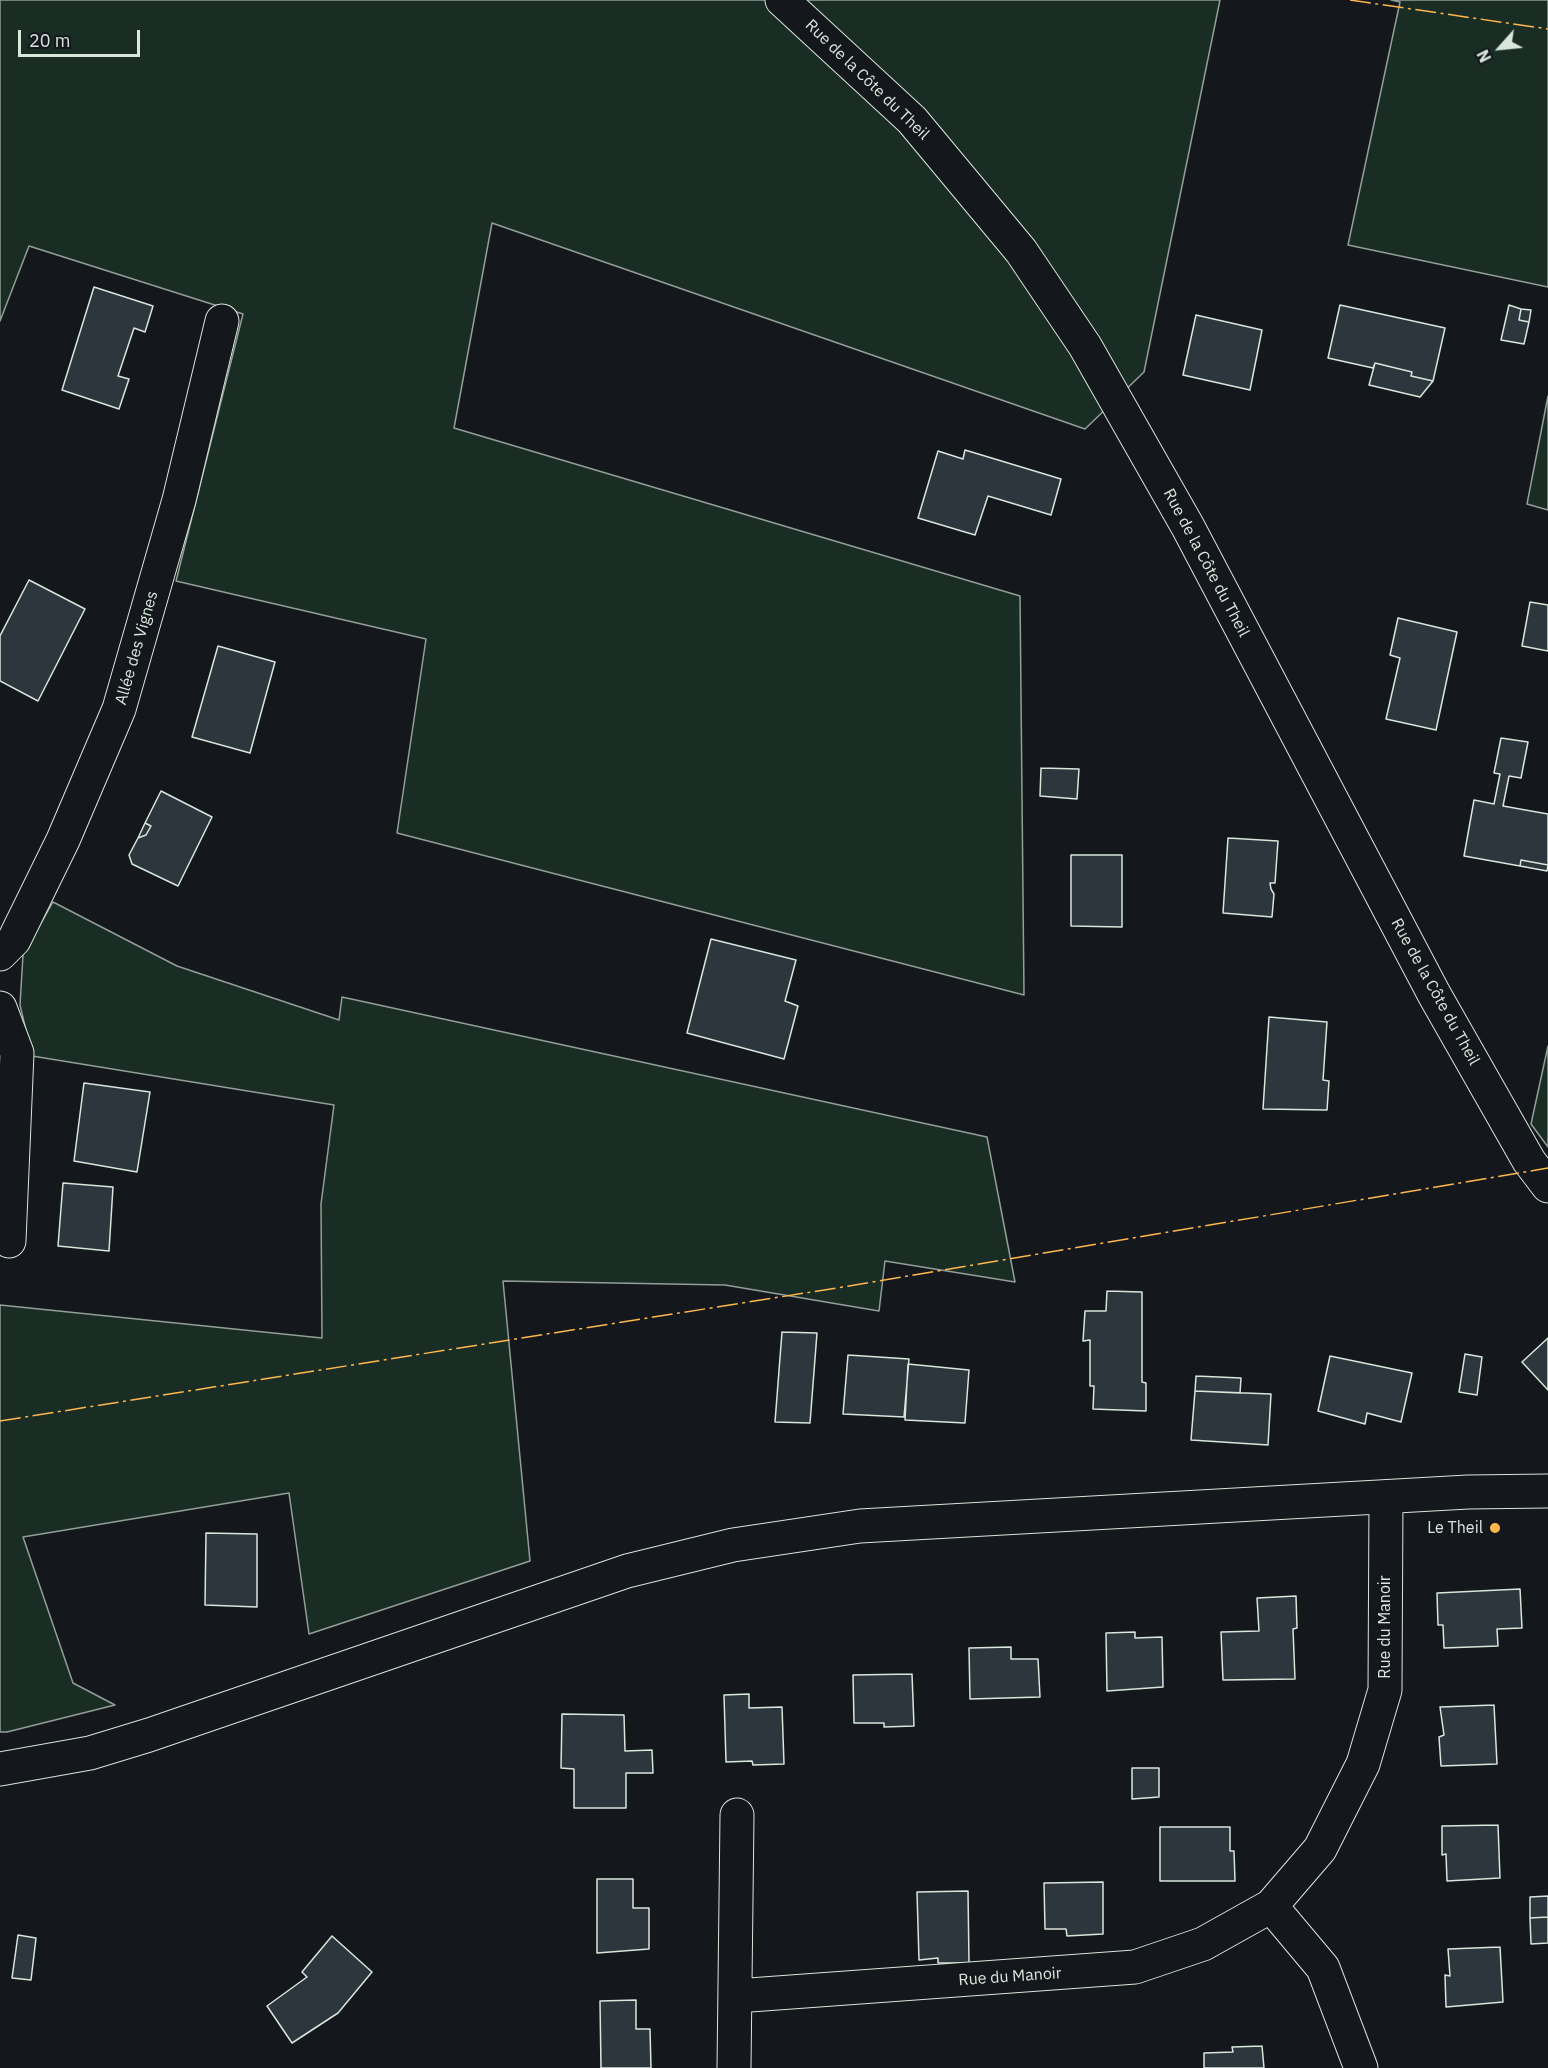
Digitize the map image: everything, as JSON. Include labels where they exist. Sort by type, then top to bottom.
[{"type":"street","name":"Rue de la Côte du Theil","points":[[782,0],[912,120],[1021,251],[1085,346],[1188,527],[1434,994],[1528,1161],[1548,1186]]},
{"type":"street","name":"Allée des Vignes","points":[[0,954],[14,940],[63,840],[119,709],[179,500],[222,321]]},
{"type":"street","points":[[0,1008],[17,1053],[9,1241]]},
{"type":"street","points":[[0,1769],[90,1753],[130,1741],[627,1570],[733,1545],[860,1526],[1467,1492],[1548,1491]]},
{"type":"street","name":"Rue du Manoir","points":[[736,1996],[1135,1967],[1203,1944],[1271,1906],[1320,1849],[1363,1764],[1385,1690],[1386,1497]]},
{"type":"street","points":[[734,2068],[737,1815]]},
{"type":"street","points":[[1271,1906],[1323,1968],[1361,2068]]},
{"type":"green space","points":[[0,0],[1220,0],[1144,372],[1085,429],[492,223],[454,428],[1020,596],[1024,995],[397,833],[426,639],[176,581],[243,314],[29,246],[0,321]]},
{"type":"green space","points":[[1391,0],[1548,0],[1548,287],[1348,245],[1400,2]]},
{"type":"green space","points":[[1548,396],[1548,510],[1527,504]]},
{"type":"green space","points":[[53,902],[177,966],[339,1020],[342,997],[987,1137],[1015,1282],[885,1261],[879,1311],[725,1285],[503,1281],[530,1561],[309,1634],[289,1493],[23,1537],[73,1683],[115,1705],[0,1732],[0,1305],[322,1338],[321,1204],[334,1105],[32,1056],[20,1005],[23,955]]},
{"type":"green space","points":[[1548,1046],[1548,1147],[1531,1124]]},
{"type":"building","points":[[94,287],[153,306],[145,332],[134,328],[118,376],[129,379],[119,409],[62,390]]},
{"type":"building","points":[[1340,305],[1445,328],[1433,381],[1411,376],[1412,372],[1375,363],[1373,368],[1328,358]]},
{"type":"building","points":[[1509,305],[1521,309],[1519,320],[1529,322],[1524,344],[1501,340]]},
{"type":"building","points":[[1521,309],[1531,310],[1529,322],[1519,320]]},
{"type":"building","points":[[1196,315],[1262,330],[1250,390],[1183,375]]},
{"type":"building","points":[[1375,363],[1412,372],[1411,376],[1433,381],[1420,397],[1369,385]]},
{"type":"building","points":[[965,450],[1061,479],[1051,515],[988,496],[975,535],[918,518],[938,451],[963,459]]},
{"type":"building","points":[[29,580],[85,609],[38,701],[0,681],[0,636]]},
{"type":"building","points":[[1530,602],[1548,605],[1548,651],[1522,646]]},
{"type":"building","points":[[1398,618],[1457,632],[1436,730],[1386,719],[1400,658],[1390,655]]},
{"type":"building","points":[[218,646],[275,662],[250,753],[192,737]]},
{"type":"building","points":[[1501,738],[1528,742],[1521,778],[1509,776],[1503,806],[1548,814],[1548,865],[1521,860],[1520,866],[1464,856],[1474,800],[1494,804],[1500,774],[1494,773]]},
{"type":"building","points":[[1041,768],[1079,769],[1077,799],[1040,796]]},
{"type":"building","points":[[161,791],[212,817],[178,886],[132,864],[129,855],[138,838],[146,835],[151,826],[145,823]]},
{"type":"building","points":[[145,823],[151,826],[146,835],[138,838]]},
{"type":"building","points":[[1228,838],[1278,841],[1275,883],[1270,883],[1274,894],[1272,917],[1223,913]]},
{"type":"building","points":[[1071,855],[1122,855],[1122,927],[1071,926]]},
{"type":"building","points":[[1521,860],[1548,865],[1547,871],[1520,866]]},
{"type":"building","points":[[711,939],[796,960],[785,1001],[798,1006],[784,1059],[687,1033]]},
{"type":"building","points":[[1269,1017],[1327,1022],[1323,1080],[1329,1081],[1327,1110],[1263,1109]]},
{"type":"building","points":[[84,1083],[150,1092],[137,1172],[74,1161]]},
{"type":"building","points":[[63,1183],[113,1187],[109,1251],[58,1246]]},
{"type":"building","points":[[1107,1291],[1142,1292],[1142,1382],[1146,1383],[1146,1411],[1093,1409],[1094,1386],[1090,1386],[1090,1340],[1083,1341],[1085,1311],[1106,1311]]},
{"type":"building","points":[[782,1332],[817,1333],[810,1423],[775,1422]]},
{"type":"building","points":[[1548,1338],[1548,1390],[1522,1362]]},
{"type":"building","points":[[1465,1354],[1482,1357],[1477,1395],[1459,1392]]},
{"type":"building","points":[[848,1355],[909,1359],[904,1417],[843,1414]]},
{"type":"building","points":[[1330,1356],[1412,1373],[1401,1422],[1367,1413],[1365,1424],[1318,1411]]},
{"type":"building","points":[[908,1364],[969,1370],[965,1423],[905,1420]]},
{"type":"building","points":[[1196,1376],[1241,1378],[1240,1393],[1195,1391]]},
{"type":"building","points":[[1195,1391],[1271,1394],[1268,1445],[1191,1440]]},
{"type":"building","points":[[206,1533],[257,1534],[257,1607],[205,1605]]},
{"type":"building","points":[[1520,1589],[1522,1628],[1497,1629],[1498,1646],[1444,1648],[1443,1625],[1438,1625],[1437,1593]]},
{"type":"building","points":[[1296,1596],[1297,1628],[1293,1629],[1295,1679],[1223,1680],[1221,1632],[1259,1631],[1257,1598]]},
{"type":"building","points":[[1135,1632],[1135,1638],[1162,1637],[1163,1687],[1107,1691],[1106,1633]]},
{"type":"building","points":[[1011,1647],[1011,1659],[1038,1659],[1040,1697],[970,1699],[969,1648]]},
{"type":"building","points":[[912,1674],[914,1726],[884,1727],[884,1723],[854,1723],[853,1675]]},
{"type":"building","points":[[749,1694],[749,1708],[782,1707],[784,1764],[753,1765],[752,1761],[726,1762],[724,1695]]},
{"type":"building","points":[[1494,1705],[1497,1764],[1441,1766],[1439,1737],[1444,1735],[1440,1707]]},
{"type":"building","points":[[562,1714],[624,1715],[625,1751],[652,1750],[653,1773],[626,1773],[626,1808],[574,1808],[574,1769],[561,1768]]},
{"type":"building","points":[[1132,1768],[1159,1768],[1159,1797],[1132,1799]]},
{"type":"building","points":[[1498,1825],[1500,1878],[1447,1881],[1446,1854],[1442,1855],[1442,1826]]},
{"type":"building","points":[[1160,1827],[1230,1827],[1230,1851],[1234,1851],[1235,1881],[1160,1881]]},
{"type":"building","points":[[597,1879],[633,1879],[633,1908],[649,1908],[649,1949],[597,1953]]},
{"type":"building","points":[[1103,1882],[1103,1934],[1067,1936],[1066,1929],[1045,1929],[1044,1883]]},
{"type":"building","points":[[968,1891],[969,1963],[938,1963],[938,1958],[919,1960],[917,1892]]},
{"type":"building","points":[[1548,1896],[1548,1917],[1530,1918],[1530,1897]]},
{"type":"building","points":[[1548,1917],[1548,1943],[1531,1944],[1530,1918]]},
{"type":"building","points":[[18,1935],[36,1938],[31,1980],[12,1978]]},
{"type":"building","points":[[332,1936],[372,1972],[338,2013],[292,2043],[267,2006],[307,1977],[302,1972]]},
{"type":"building","points":[[1500,1947],[1503,2002],[1446,2007],[1445,1975],[1450,1976],[1448,1949]]},
{"type":"building","points":[[636,2000],[636,2029],[650,2029],[651,2068],[601,2068],[600,2001]]},
{"type":"building","points":[[1262,2046],[1264,2068],[1204,2068],[1204,2053],[1233,2052],[1232,2047]]},
{"type":"power","points":[[1350,0],[1548,29]]},
{"type":"power","points":[[0,1421],[849,1286],[1548,1168]]},
{"type":"place","name":"Le Theil","points":[[1495,1528]]}]
